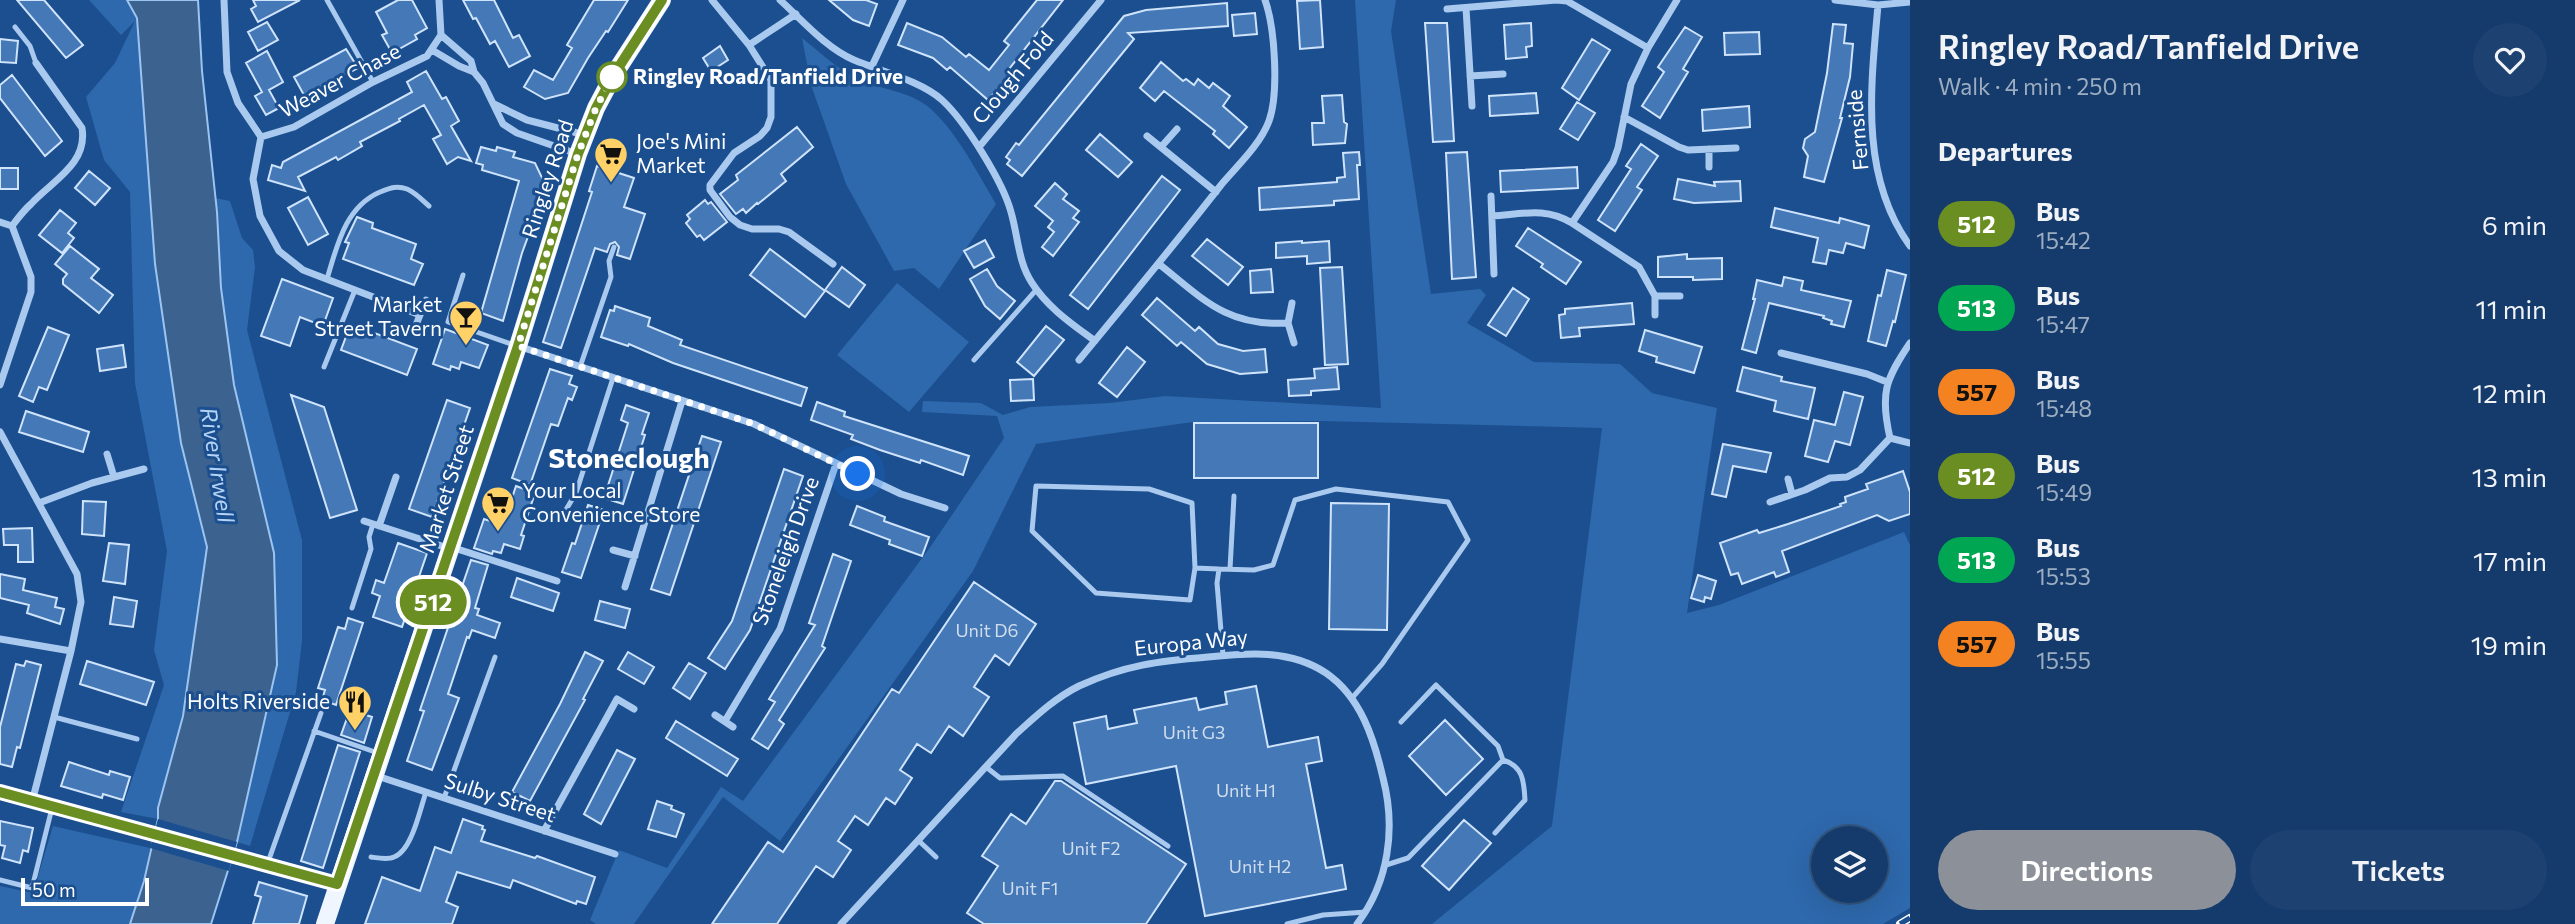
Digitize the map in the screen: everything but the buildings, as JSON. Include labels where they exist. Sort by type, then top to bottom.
[{"type":"main road","name":"Ringley Road","points":[[518,346],[585,135],[613,76],[662,0]]},
{"type":"main road","name":"Market Street","points":[[325,924],[518,346]]},
{"type":"street","name":"Weaver Chase","points":[[224,0],[223,24],[228,72],[238,103],[261,137],[253,180],[260,216],[279,251],[303,270],[420,315]]},
{"type":"street","points":[[712,0],[749,45],[771,80],[771,117],[760,136],[734,153],[710,185],[710,190],[730,217],[740,225],[752,229],[779,229],[789,232],[833,264]]},
{"type":"street","points":[[780,0],[837,50],[853,60],[931,92],[942,100],[979,147],[1011,211],[1021,259],[1037,289],[1051,307],[1095,341]]},
{"type":"street","points":[[873,66],[903,0]]},
{"type":"street","name":"Clough Fold","points":[[979,147],[1101,0]]},
{"type":"street","points":[[1079,360],[1262,134],[1275,103],[1270,14],[1265,0]]},
{"type":"street","points":[[1573,223],[1613,162],[1631,83],[1677,0]]},
{"type":"street","points":[[1835,0],[1878,5],[1910,2]]},
{"type":"street","points":[[442,1],[441,35],[432,50],[474,72]]},
{"type":"street","points":[[1447,9],[1567,1],[1648,48]]},
{"type":"street","name":"Fernside","points":[[1878,5],[1870,99],[1874,155],[1886,204],[1910,246]]},
{"type":"street","points":[[1466,8],[1472,106]]},
{"type":"street","points":[[749,45],[796,14]]},
{"type":"street","points":[[441,35],[471,61],[474,72],[503,124],[517,133],[578,154]]},
{"type":"street","name":"Weaver Chase","points":[[261,137],[294,127],[432,50]]},
{"type":"street","points":[[12,226],[31,204],[72,167],[84,139],[82,128],[36,64]]},
{"type":"street","points":[[1470,76],[1503,74]]},
{"type":"street","points":[[494,104],[527,120],[585,135]]},
{"type":"street","points":[[1624,117],[1688,150],[1736,148]]},
{"type":"street","points":[[1161,147],[1177,129]]},
{"type":"street","points":[[1147,136],[1216,192]]},
{"type":"street","points":[[1709,149],[1709,167]]},
{"type":"street","points":[[1491,196],[1494,274]]},
{"type":"street","points":[[1492,216],[1546,212],[1558,214],[1573,223],[1639,267],[1655,296],[1655,316]]},
{"type":"street","points":[[0,222],[12,226]]},
{"type":"street","points":[[0,385],[31,292],[31,277],[12,226]]},
{"type":"street","points":[[1159,264],[1215,308],[1229,315],[1265,325],[1288,323]]},
{"type":"street","points":[[1655,296],[1680,296]]},
{"type":"street","points":[[414,330],[426,300]]},
{"type":"street","points":[[1292,303],[1288,323],[1294,343]]},
{"type":"street","points":[[1890,438],[1884,412],[1887,382],[1910,343]]},
{"type":"street","name":"Stoneleigh Drive","points":[[518,346],[754,424],[901,494],[945,508]]},
{"type":"street","points":[[1781,354],[1867,374],[1887,382]]},
{"type":"street","points":[[625,587],[682,401]]},
{"type":"street","points":[[0,432],[77,574],[80,587],[81,601],[71,651],[32,802]]},
{"type":"street","points":[[1890,438],[1910,443]]},
{"type":"street","points":[[1770,502],[1830,478],[1847,477],[1860,470],[1890,438]]},
{"type":"street","points":[[107,454],[114,477]]},
{"type":"street","name":"Stoneleigh Drive","points":[[724,721],[780,629],[836,464]]},
{"type":"street","points":[[39,503],[114,477],[144,470]]},
{"type":"street","points":[[376,525],[396,477]]},
{"type":"street","points":[[1788,479],[1793,495]]},
{"type":"street","points":[[364,522],[557,581]]},
{"type":"street","points":[[613,550],[635,556]]},
{"type":"street","points":[[0,639],[71,651]]},
{"type":"street","name":"Europa Way","points":[[841,924],[1044,708],[1077,687],[1118,670],[1147,662],[1253,653],[1279,655],[1303,661],[1327,674],[1352,698],[1369,728],[1388,796],[1390,828],[1386,865],[1366,912],[1357,924]]},
{"type":"street","points":[[544,831],[617,699],[634,709]]},
{"type":"street","points":[[715,715],[733,727]]},
{"type":"street","name":"Sulby Street","points":[[374,775],[615,854]]},
{"type":"street","points":[[0,792],[337,884]]},
{"type":"lane","points":[[327,0],[373,82]]},
{"type":"lane","points":[[15,27],[30,46],[36,64]]},
{"type":"lane","points":[[327,279],[347,221],[376,194],[397,186],[406,188],[429,206]]},
{"type":"lane","points":[[580,367],[611,277],[610,261],[614,247]]},
{"type":"lane","points":[[463,275],[448,322],[518,346]]},
{"type":"lane","points":[[974,360],[1037,289]]},
{"type":"lane","points":[[324,367],[355,290]]},
{"type":"lane","points":[[561,517],[576,493],[613,378]]},
{"type":"lane","points":[[1036,486],[1149,489],[1192,503],[1195,568],[1190,600],[1096,593],[1032,531],[1036,486]]},
{"type":"lane","points":[[1195,568],[1254,570],[1273,565],[1295,500],[1336,489],[1448,502],[1468,540],[1382,664],[1352,698]]},
{"type":"lane","points":[[1230,569],[1234,496]]},
{"type":"lane","points":[[352,608],[371,549],[369,537],[376,525]]},
{"type":"lane","points":[[1219,569],[1217,583],[1223,655]]},
{"type":"lane","points":[[444,798],[495,657]]},
{"type":"lane","points":[[1401,722],[1436,685],[1498,746],[1503,760]]},
{"type":"lane","points":[[267,864],[321,713]]},
{"type":"lane","points":[[54,717],[137,739]]},
{"type":"lane","points":[[314,731],[381,754]]},
{"type":"lane","points":[[1386,865],[1408,858],[1503,760]]},
{"type":"lane","points":[[1495,833],[1525,800],[1523,776],[1512,763],[1503,760]]},
{"type":"lane","points":[[986,767],[1000,778],[1063,776],[1168,846]]},
{"type":"lane","points":[[372,857],[392,859],[403,853],[409,844],[426,792]]},
{"type":"lane","points":[[0,880],[32,888],[52,808]]},
{"type":"lane","points":[[919,841],[936,857]]},
{"type":"lane","points":[[1287,924],[1323,915],[1366,912]]},
{"type":"shaded area","points":[[89,0],[127,0],[137,18],[155,264],[181,443],[207,547],[183,716],[158,808],[158,819],[121,812],[164,685],[154,650],[167,551],[135,383],[130,192],[104,160],[86,97],[115,63],[135,21],[121,35]]},
{"type":"shaded area","points":[[1355,0],[1396,0],[1391,31],[1431,294],[1480,289],[1486,295],[1467,323],[1534,362],[1620,364],[1652,393],[1717,408],[1687,613],[1719,605],[1904,532],[1910,545],[1910,908],[1883,924],[1432,924],[1552,826],[1602,428],[1321,421],[1193,422],[1036,444],[973,571],[780,841],[723,797],[634,924],[596,924],[590,920],[619,850],[667,868],[721,787],[743,801],[931,546],[1004,438],[997,416],[922,412],[923,401],[981,403],[1003,415],[1030,407],[1110,403],[1165,396],[1381,408]]},
{"type":"shaded area","points":[[802,38],[846,73],[925,104],[959,142],[996,204],[939,289],[914,268],[894,271],[846,184],[811,85]]},
{"type":"shaded area","points":[[215,198],[230,201],[242,238],[253,250],[255,267],[247,330],[302,540],[302,641],[296,692],[250,846],[237,842],[277,665],[274,553],[234,385],[221,288]]},
{"type":"shaded area","points":[[897,283],[969,342],[909,412],[837,355]]},
{"type":"shaded area","points":[[53,826],[150,848],[144,881],[130,924],[0,924],[0,886],[33,893]]},
{"type":"water","name":"River Irwell","points":[[127,0],[198,0],[221,288],[234,385],[274,553],[277,665],[237,842],[211,924],[130,924],[144,881],[158,808],[183,716],[207,547],[181,443],[155,264],[137,18]]},
{"type":"pier","points":[[158,819],[237,842],[229,871],[150,848]]},
{"type":"railway","points":[[1900,924],[1910,918]]},
{"type":"bus line","name":"512","points":[[0,792],[337,884],[518,346],[578,154],[596,108],[613,76],[662,0]]},
{"type":"place","name":"Ringley Road/Tanfield Drive","points":[[612,77]]},
{"type":"place","name":"Joe's Mini Market","points":[[611,184]]},
{"type":"place","name":"Market Street Tavern","points":[[466,347]]},
{"type":"place","name":"Your Local Convenience Store","points":[[498,533]]},
{"type":"place","name":"Holts Riverside","points":[[355,732]]},
{"type":"district","name":"Stoneclough","points":[[629,458]]},
{"type":"route","points":[[612,77],[596,108],[578,154],[518,346],[754,424],[858,474]]}]
